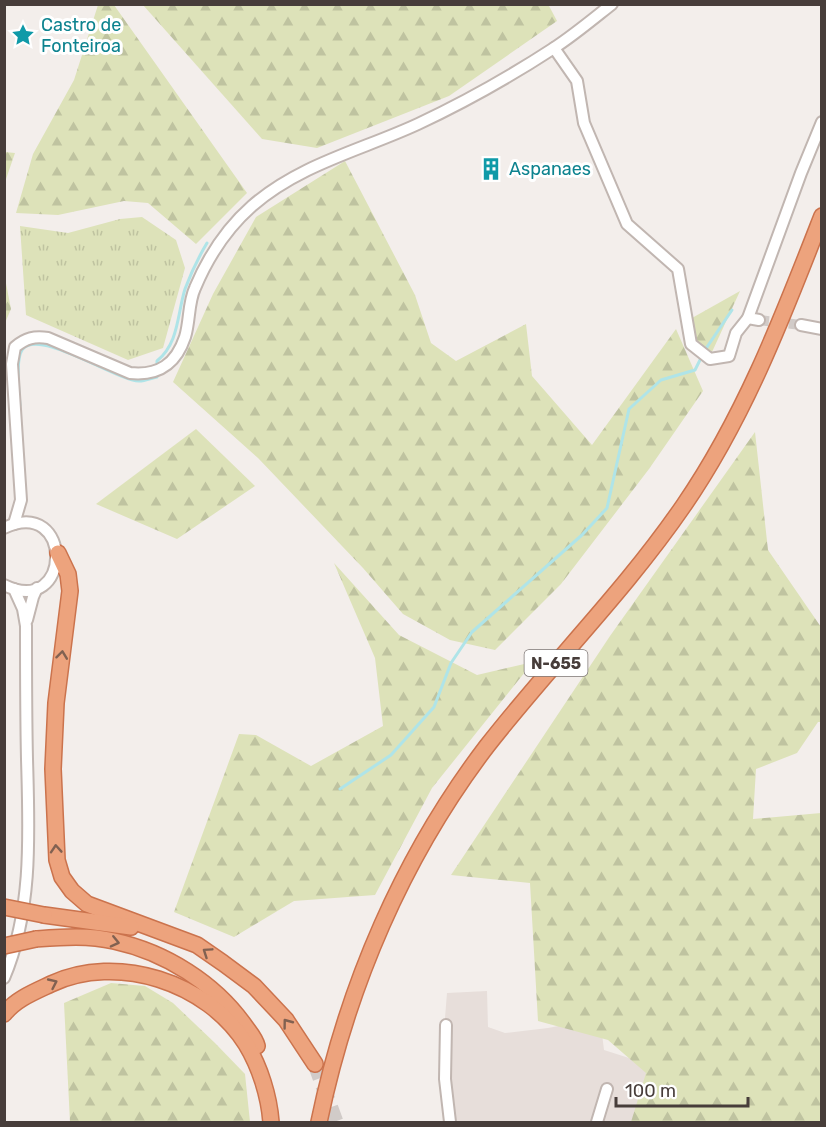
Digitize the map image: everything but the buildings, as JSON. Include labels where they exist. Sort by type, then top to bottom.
[{"type":"highway","name":"N-655","points":[[319,1122],[330,1073],[350,1005],[380,930],[413,862],[444,809],[486,748],[532,690],[636,570],[705,473],[756,379],[822,216]]},
{"type":"highway","points":[[58,553],[68,574],[70,591],[56,703],[53,769],[57,860],[62,877],[72,891],[87,904],[197,945],[254,986],[286,1020],[315,1064]]},
{"type":"highway","points":[[4,907],[44,915],[100,921],[178,937]]},
{"type":"highway","points":[[4,946],[36,939],[80,936],[112,940],[159,957],[203,982],[229,1006],[256,1041],[273,1089],[277,1122]]},
{"type":"highway","points":[[4,1014],[28,995],[65,977],[124,972],[140,974],[173,984],[205,1002],[231,1026],[245,1043],[256,1064],[271,1122]]},
{"type":"street","points":[[9,587],[26,591],[46,582],[53,574],[58,553],[53,540],[27,514],[21,500],[12,364],[15,347],[23,340],[35,336],[48,338],[130,373],[145,374],[158,371],[170,363],[185,338],[193,290],[206,264],[226,233],[252,206],[287,180],[458,105],[554,48],[612,4]]},
{"type":"street","points":[[554,48],[577,81],[584,123],[627,224],[678,269],[691,344],[710,359],[729,356],[736,333],[753,319],[822,122]]},
{"type":"street","points":[[801,325],[822,329]]},
{"type":"street","points":[[9,526],[21,500]]},
{"type":"street","points":[[9,526],[22,522],[37,525]]},
{"type":"street","points":[[4,978],[11,962],[25,898],[29,826],[26,626],[23,609],[9,587]]},
{"type":"street","points":[[26,626],[37,588]]},
{"type":"street","points":[[446,1025],[445,1079],[450,1122]]},
{"type":"street","points":[[597,1122],[607,1089]]},
{"type":"shaded area","points":[[487,991],[488,1027],[505,1033],[600,1018],[604,1050],[629,1058],[672,1059],[661,1122],[444,1122],[441,1067],[447,993]]},
{"type":"green space","points":[[548,4],[557,21],[449,96],[317,148],[262,139],[143,5]]},
{"type":"green space","points":[[98,5],[114,5],[247,193],[196,244],[148,203],[124,201],[58,215],[16,213],[33,154],[74,80]]},
{"type":"green space","points":[[4,152],[15,153],[5,182]]},
{"type":"green space","points":[[345,161],[415,295],[431,343],[456,361],[526,324],[532,376],[592,445],[676,329],[703,391],[649,469],[561,584],[495,650],[450,640],[403,614],[363,568],[258,458],[173,382],[213,294],[256,217]]},
{"type":"green space","points":[[142,217],[176,240],[185,268],[163,348],[128,360],[26,315],[20,226],[68,233],[120,219]]},
{"type":"green space","points":[[4,273],[11,309],[5,323],[4,323]]},
{"type":"green space","points":[[740,291],[712,352],[697,344],[692,318]]},
{"type":"green space","points":[[196,429],[255,486],[177,539],[96,504]]},
{"type":"green space","points":[[755,432],[768,550],[821,627],[821,722],[818,722],[797,753],[756,769],[753,819],[821,813],[821,1122],[631,1122],[646,1073],[608,1040],[538,1021],[530,883],[451,875],[610,636]]},
{"type":"green space","points":[[334,563],[399,635],[477,675],[533,662],[432,788],[375,895],[294,901],[234,937],[174,912],[239,734],[256,735],[311,766],[383,726],[375,658]]},
{"type":"green space","points":[[111,983],[145,986],[173,1003],[215,1043],[245,1074],[250,1122],[70,1122],[64,1003]]},
{"type":"waterway","points":[[157,367],[157,361],[170,346],[185,289],[207,243]]},
{"type":"waterway","points":[[705,350],[732,310]]},
{"type":"waterway","points":[[20,405],[18,377],[20,355],[22,350],[31,345],[60,349],[139,381],[157,377],[157,374]]},
{"type":"waterway","points":[[340,789],[391,755],[434,707],[451,663],[472,632],[582,535],[607,508],[629,409],[661,380],[695,370],[702,356]]},
{"type":"tunnel","points":[[759,320],[801,325]]},
{"type":"tunnel","points":[[315,1064],[336,1122]]},
{"type":"place","name":"Castro de Fonteiroa","points":[[23,35]]},
{"type":"place","name":"Aspanaes","points":[[491,169]]}]
